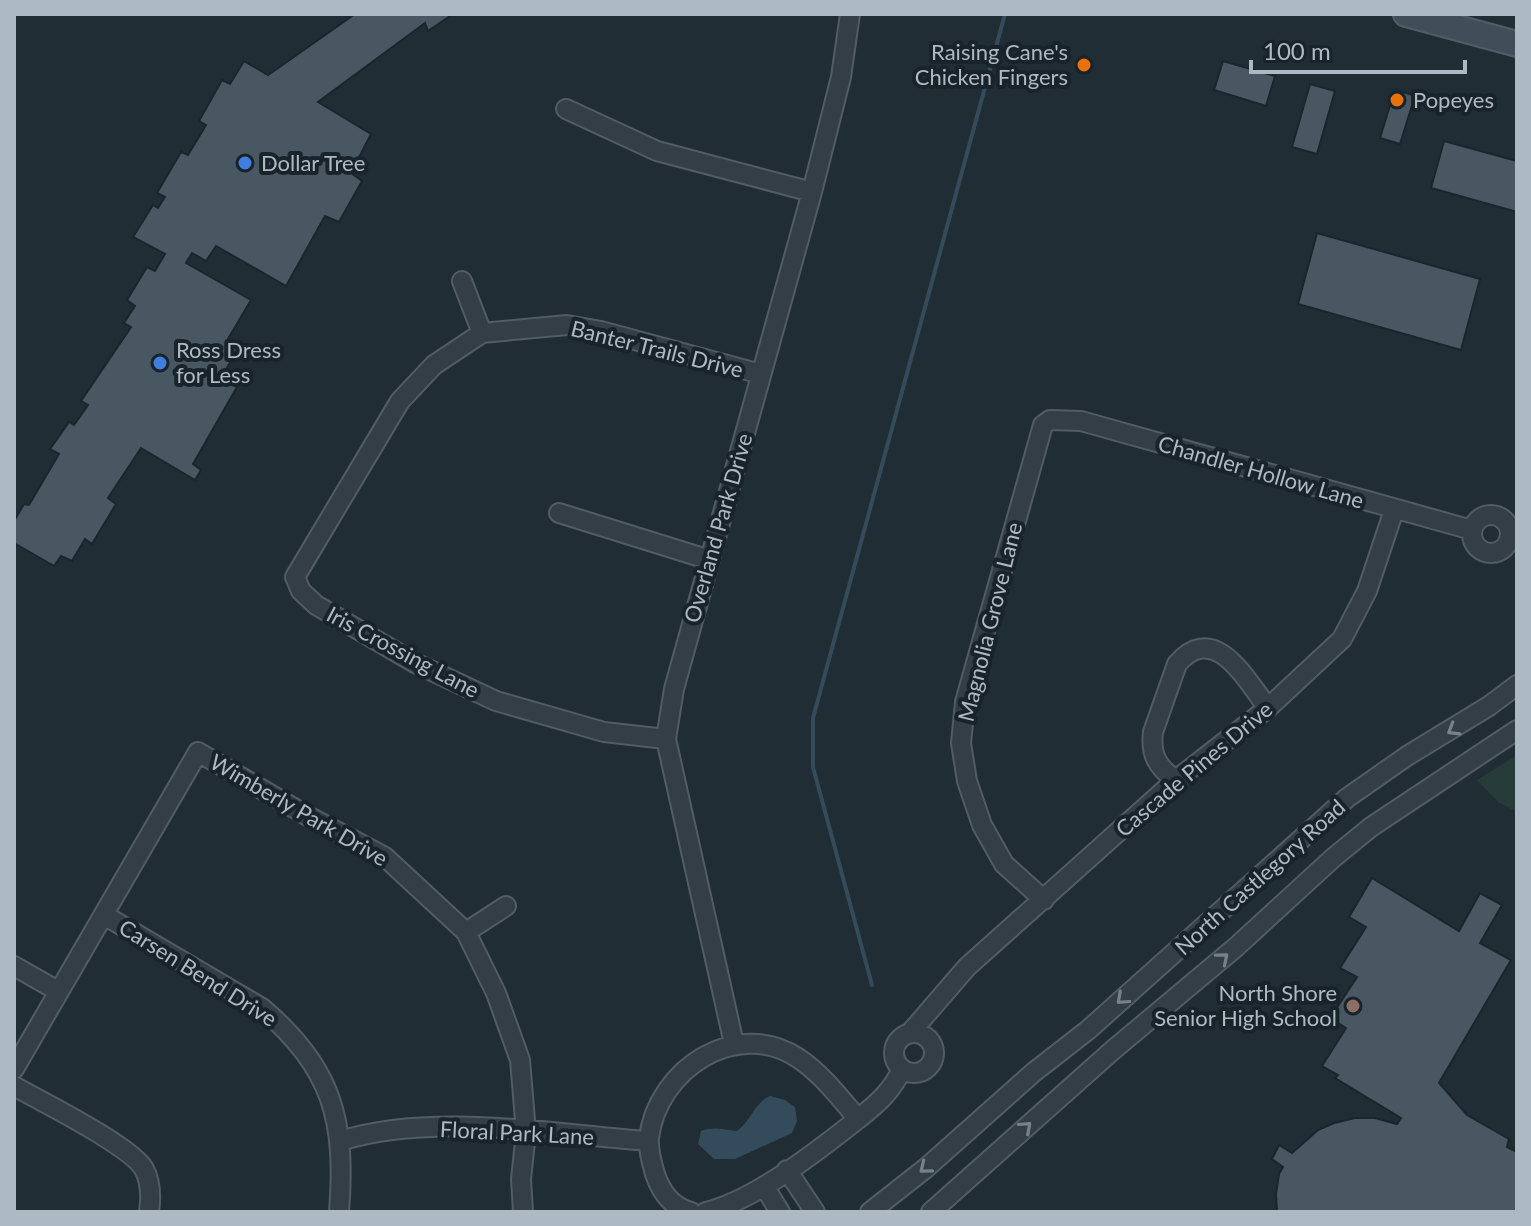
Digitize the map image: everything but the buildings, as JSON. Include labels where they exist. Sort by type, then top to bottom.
[{"type":"main road","points":[[1406,14],[1517,44]]},
{"type":"street","name":"Overland Park Drive","points":[[734,1044],[666,739],[674,689],[812,192],[841,77],[850,14]]},
{"type":"street","points":[[566,109],[657,151],[812,192]]},
{"type":"street","points":[[462,281],[482,333]]},
{"type":"street","name":"Banter Trails Drive","points":[[295,577],[400,401],[434,365],[482,333],[567,325],[601,331],[761,374]]},
{"type":"street","name":"Chandler Hollow Lane","points":[[1050,420],[1081,421],[1472,530]]},
{"type":"street","name":"Magnolia Grove Lane","points":[[1044,900],[1004,864],[982,825],[967,781],[961,743],[971,679],[1039,437],[1043,425],[1050,420]]},
{"type":"street","name":"Cascade Pines Drive","points":[[910,1033],[967,967],[1176,780],[1268,708],[1342,639],[1367,591],[1394,510]]},
{"type":"street","points":[[559,513],[710,560]]},
{"type":"street","name":"Iris Crossing Lane","points":[[295,577],[301,591],[316,605],[415,663],[496,701],[604,732],[666,739]]},
{"type":"street","points":[[1176,780],[1158,765],[1151,743],[1177,664],[1185,656],[1205,648],[1224,653],[1268,708]]},
{"type":"street","name":"North Castlegory Road","points":[[870,1212],[1088,1030],[1347,798],[1407,756],[1478,714],[1517,685]]},
{"type":"street","name":"North Castlegory Road","points":[[931,1212],[1113,1050],[1236,947],[1333,858],[1371,827],[1517,730]]},
{"type":"street","name":"Wimberly Park Drive","points":[[104,915],[198,752],[385,857],[466,932],[496,993],[520,1060],[526,1132],[521,1171],[523,1212]]},
{"type":"street","points":[[466,932],[506,906]]},
{"type":"street","points":[[14,1069],[104,915]]},
{"type":"street","name":"Carsen Bend Drive","points":[[104,915],[262,1008],[283,1026],[312,1060],[334,1104],[342,1166],[339,1212]]},
{"type":"street","points":[[14,966],[58,991]]},
{"type":"street","name":"Cascade Pines Drive","points":[[932,1044],[944,995]]},
{"type":"street","points":[[904,1035],[924,1035],[932,1044],[934,1058],[928,1067],[916,1073],[902,1069],[896,1061],[894,1047],[904,1035]]},
{"type":"street","points":[[691,1212],[673,1203],[662,1192],[652,1165],[648,1141],[657,1112],[673,1081],[689,1066],[714,1051],[734,1044],[773,1047],[797,1057],[821,1077],[858,1119]]},
{"type":"street","points":[[706,1212],[764,1186],[858,1119],[883,1099],[896,1083],[902,1069]]},
{"type":"street","points":[[14,1086],[127,1151],[144,1170],[151,1195],[149,1212]]},
{"type":"street","name":"Floral Park Lane","points":[[340,1141],[362,1134],[465,1126],[648,1141]]},
{"type":"street","points":[[787,1170],[815,1212]]},
{"type":"street","points":[[764,1186],[780,1212]]},
{"type":"green space","points":[[1517,755],[1517,812],[1498,802],[1477,780]]},
{"type":"water","points":[[770,1096],[795,1107],[797,1121],[792,1133],[735,1159],[714,1159],[698,1144],[701,1131],[737,1131],[760,1103]]},
{"type":"waterway","points":[[872,985],[813,767],[813,718],[1005,14]]},
{"type":"place","name":"Raising Cane's Chicken Fingers","points":[[1084,65]]},
{"type":"place","name":"Popeyes","points":[[1397,100]]},
{"type":"place","name":"Dollar Tree","points":[[245,163]]},
{"type":"place","name":"Ross Dress for Less","points":[[160,363]]},
{"type":"place","name":"North Shore Senior High School","points":[[1353,1006]]}]
